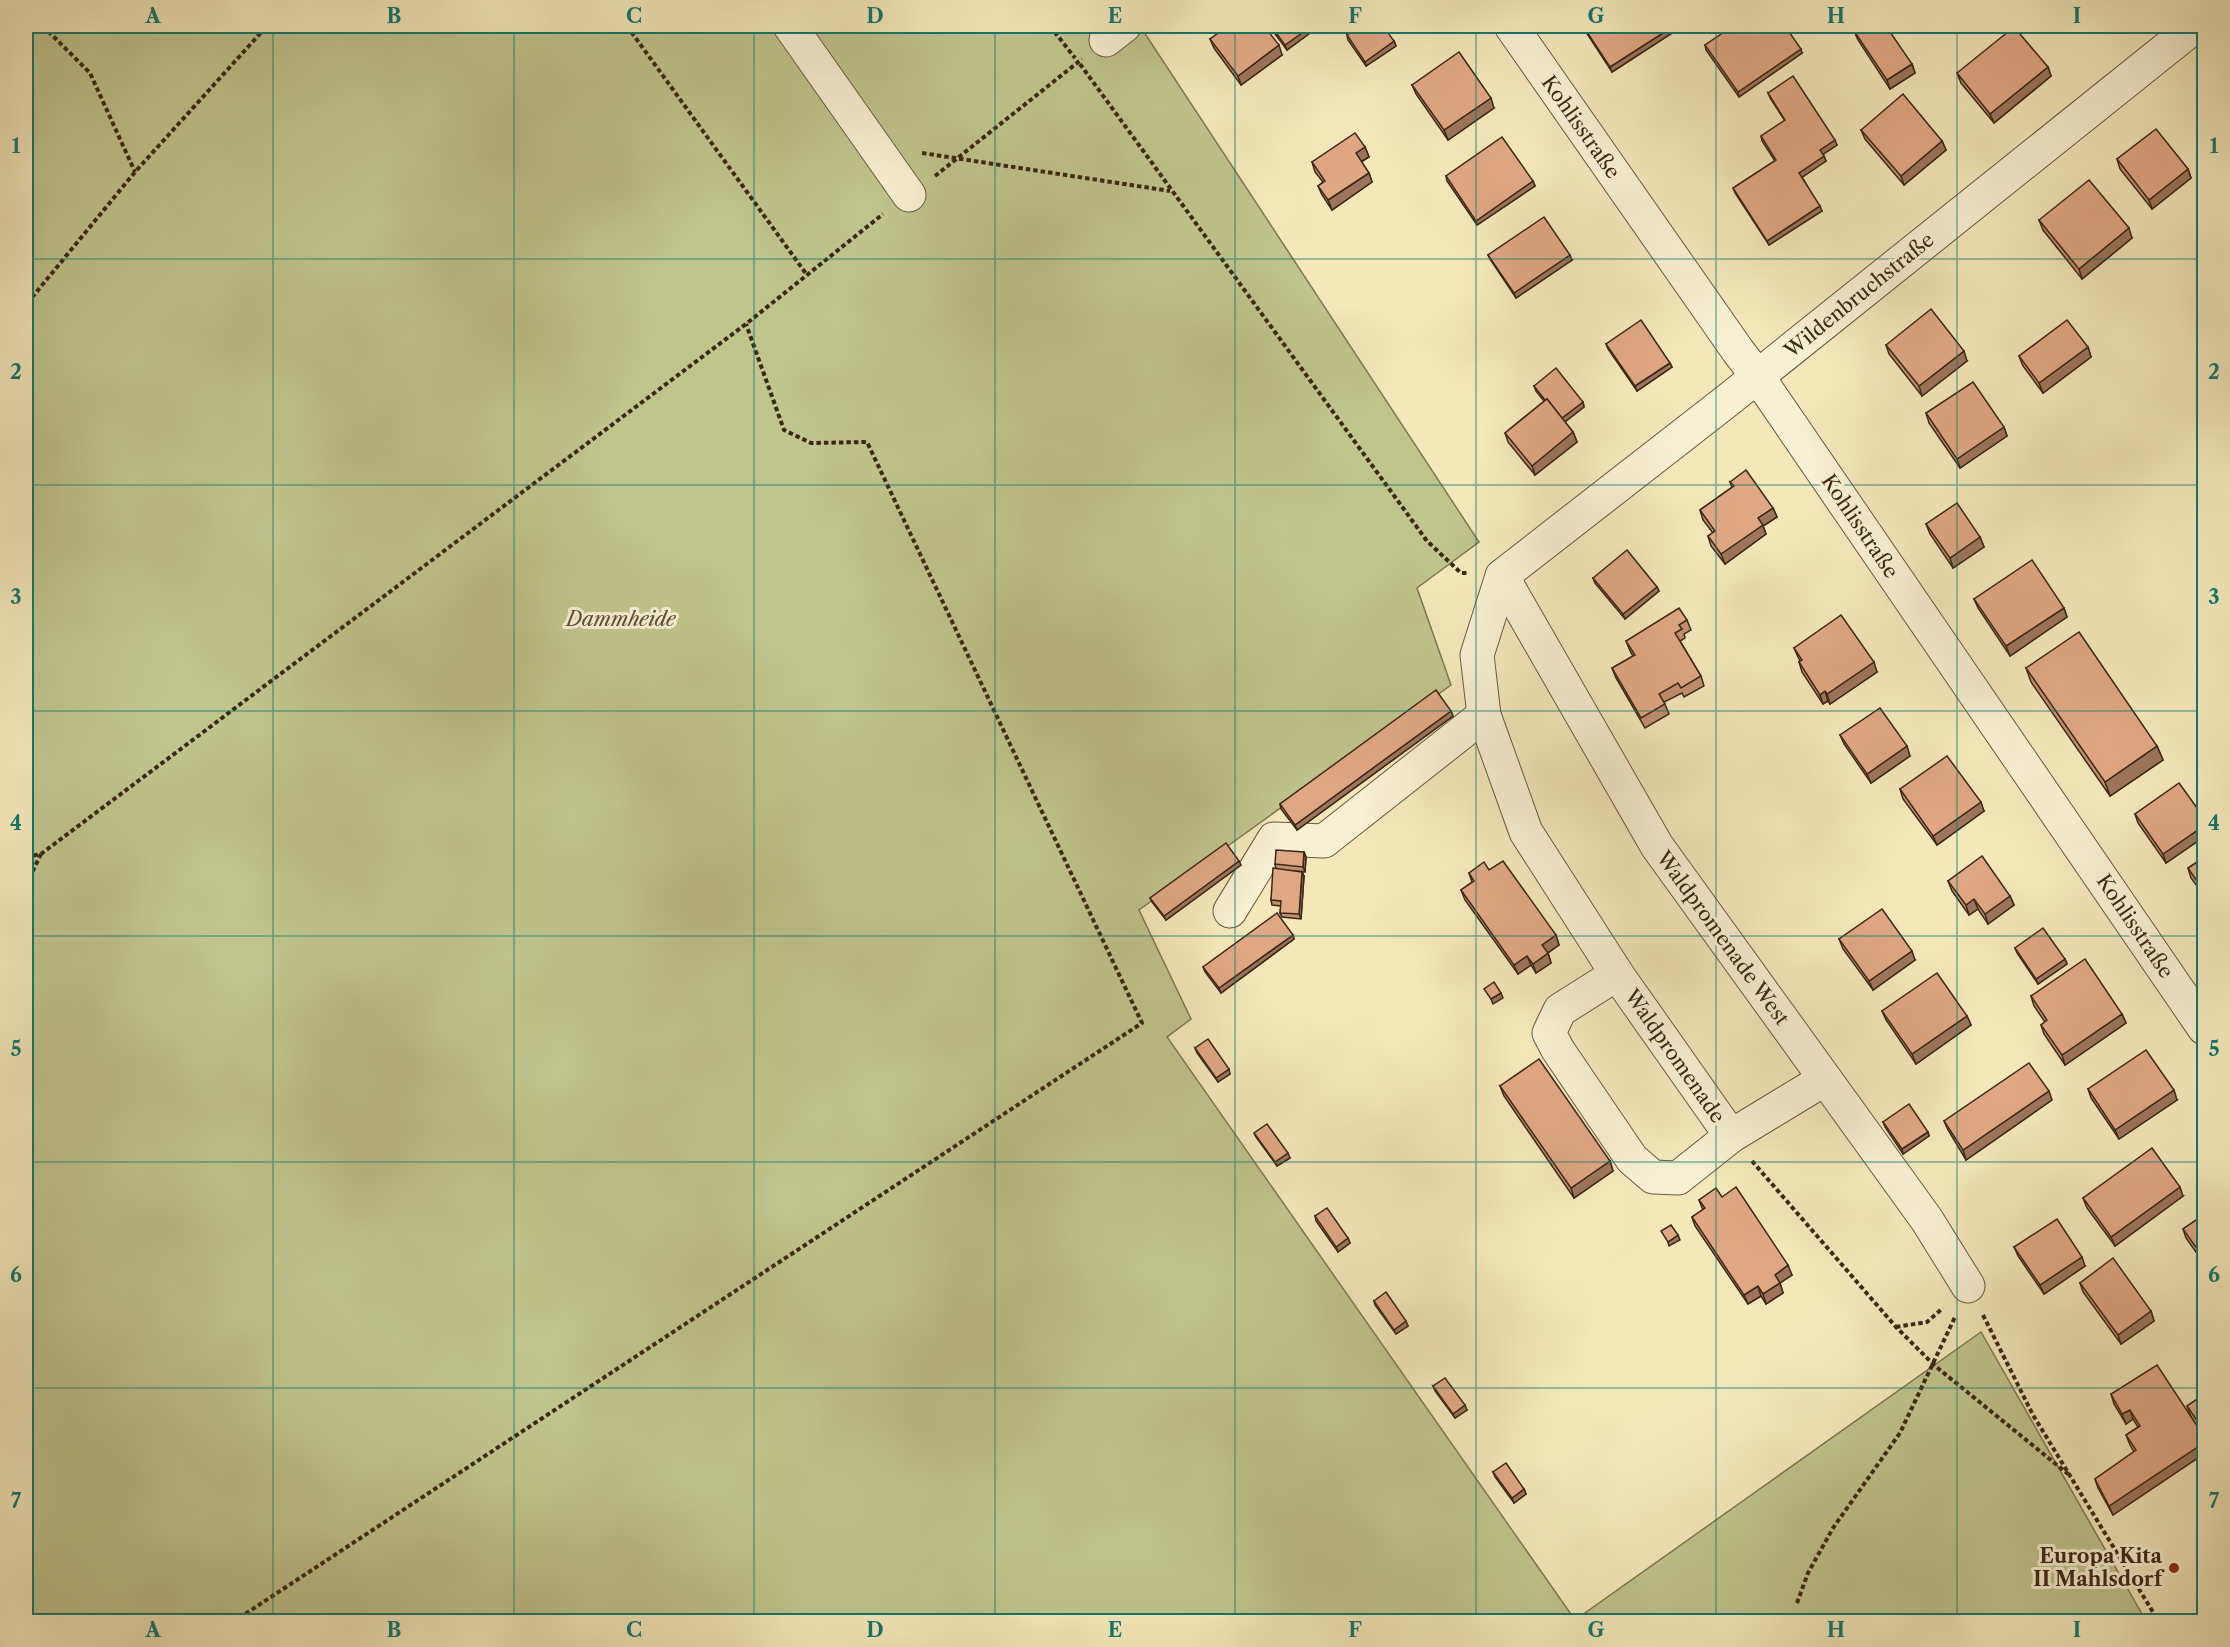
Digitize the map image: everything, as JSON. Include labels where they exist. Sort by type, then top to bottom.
[{"type":"street","points":[[790,26],[909,195]]},
{"type":"street","name":"Kohlisstraße","points":[[1511,26],[1738,351],[1758,376],[2205,1028]]},
{"type":"street","name":"Wildenbruchstraße","points":[[1512,569],[1758,376],[2195,26]]},
{"type":"street","name":"Waldpromenade","points":[[1512,569],[1477,655],[1484,715],[1526,832],[1617,974],[1731,1136],[1678,1178],[1653,1177],[1632,1159],[1558,1050],[1550,1033],[1560,1010],[1617,974]]},
{"type":"street","name":"Waldpromenade West","points":[[1512,569],[1657,846],[1927,1220],[1968,1286]]},
{"type":"street","points":[[1230,911],[1274,839],[1324,842],[1484,715]]},
{"type":"street","points":[[1731,1136],[1825,1079]]},
{"type":"path","points":[[43,26],[90,73],[135,172]]},
{"type":"path","points":[[26,302],[135,172],[267,26]]},
{"type":"path","points":[[627,26],[807,275]]},
{"type":"path","points":[[1050,26],[1426,541],[1461,573],[1512,569]]},
{"type":"path","points":[[26,857],[41,854],[746,324],[1057,79]]},
{"type":"path","points":[[874,145],[1170,192]]},
{"type":"path","points":[[233,1622],[1142,1023],[867,442],[811,443],[784,430],[746,324]]},
{"type":"path","points":[[26,885],[41,854]]},
{"type":"path","points":[[1731,1136],[1896,1327],[1934,1365],[2068,1474]]},
{"type":"path","points":[[1896,1327],[1927,1322],[1968,1286]]},
{"type":"path","points":[[1797,1603],[1808,1573],[1833,1528],[1900,1433],[1934,1365],[1968,1286]]},
{"type":"path","points":[[1968,1286],[2033,1415],[2158,1622]]},
{"type":"green space","name":"Dammheide","points":[[26,26],[1140,26],[1479,542],[1417,588],[1451,685],[1139,910],[1191,1019],[1167,1037],[1575,1620],[1981,1332],[2146,1621],[26,1622]]},
{"type":"building","points":[[1228,26],[1264,26],[1279,45],[1238,76],[1210,39]]},
{"type":"building","points":[[1271,26],[1307,26],[1309,28],[1285,45]]},
{"type":"building","points":[[1360,26],[1383,26],[1394,41],[1365,62],[1347,35]]},
{"type":"building","points":[[1583,26],[1674,26],[1610,67]]},
{"type":"building","points":[[1733,26],[1785,26],[1801,49],[1738,92],[1705,45]]},
{"type":"building","points":[[1862,26],[1886,26],[1912,64],[1887,80],[1854,31]]},
{"type":"building","points":[[2014,27],[2048,67],[1990,114],[1957,73]]},
{"type":"building","points":[[1459,52],[1491,98],[1444,130],[1412,85]]},
{"type":"building","points":[[1793,76],[1835,140],[1820,150],[1824,156],[1799,173],[1820,206],[1767,241],[1733,188],[1776,160],[1761,136],[1785,120],[1768,93]]},
{"type":"building","points":[[1903,94],[1942,141],[1901,176],[1861,130]]},
{"type":"building","points":[[2156,129],[2188,169],[2149,200],[2117,159]]},
{"type":"building","points":[[1355,133],[1365,147],[1356,153],[1369,173],[1328,200],[1318,186],[1325,181],[1312,162]]},
{"type":"building","points":[[1502,137],[1533,181],[1476,221],[1446,176]]},
{"type":"building","points":[[2089,180],[2129,228],[2079,269],[2039,220]]},
{"type":"building","points":[[1544,217],[1570,255],[1514,293],[1488,255]]},
{"type":"building","points":[[1931,309],[1964,351],[1919,386],[1886,345]]},
{"type":"building","points":[[1641,320],[1670,363],[1635,386],[1606,344]]},
{"type":"building","points":[[2067,320],[2088,347],[2039,383],[2019,356]]},
{"type":"building","points":[[1556,368],[1583,402],[1562,418],[1534,386]]},
{"type":"building","points":[[1973,382],[2004,427],[1957,459],[1926,413]]},
{"type":"building","points":[[1547,399],[1573,432],[1532,466],[1505,433]]},
{"type":"building","points":[[1746,470],[1773,508],[1758,518],[1763,525],[1721,554],[1708,536],[1715,531],[1700,510],[1734,486],[1730,482]]},
{"type":"building","points":[[1957,503],[1980,537],[1950,558],[1926,524]]},
{"type":"building","points":[[1627,550],[1657,587],[1623,614],[1593,578]]},
{"type":"building","points":[[2032,560],[2064,608],[2006,646],[1974,599]]},
{"type":"building","points":[[1679,608],[1687,620],[1679,625],[1682,629],[1675,633],[1701,676],[1681,688],[1678,683],[1659,694],[1665,704],[1641,718],[1612,668],[1635,655],[1626,641]]},
{"type":"building","points":[[1841,615],[1874,662],[1827,694],[1825,691],[1820,695],[1799,662],[1802,660],[1794,648]]},
{"type":"building","points":[[2079,632],[2157,746],[2105,782],[2026,668]]},
{"type":"building","points":[[1436,690],[1451,711],[1295,825],[1280,804]]},
{"type":"building","points":[[1880,708],[1907,746],[1867,774],[1840,735]]},
{"type":"building","points":[[1947,756],[1981,802],[1933,836],[1900,789]]},
{"type":"building","points":[[2179,783],[2205,819],[2205,825],[2163,854],[2135,814]]},
{"type":"building","points":[[1226,843],[1239,861],[1164,916],[1150,898]]},
{"type":"building","points":[[1276,850],[1304,852],[1303,867],[1275,864]]},
{"type":"building","points":[[1982,856],[2010,896],[1985,914],[1974,899],[1966,905],[1948,881]]},
{"type":"building","points":[[2205,857],[2205,893],[2188,868]]},
{"type":"building","points":[[1503,861],[1556,935],[1542,945],[1548,953],[1533,964],[1527,956],[1514,965],[1461,890],[1474,881],[1469,873],[1484,862],[1489,870]]},
{"type":"building","points":[[1273,868],[1302,872],[1299,914],[1280,913],[1281,901],[1271,900]]},
{"type":"building","points":[[1882,909],[1912,951],[1869,981],[1839,939]]},
{"type":"building","points":[[1277,913],[1293,935],[1219,988],[1203,967]]},
{"type":"building","points":[[2043,928],[2065,959],[2036,979],[2015,948]]},
{"type":"building","points":[[2085,959],[2122,1014],[2062,1055],[2041,1025],[2047,1020],[2031,996]]},
{"type":"building","points":[[1937,973],[1967,1016],[1912,1054],[1882,1011]]},
{"type":"building","points":[[1494,982],[1501,993],[1491,999],[1484,989]]},
{"type":"building","points":[[1208,1039],[1229,1069],[1216,1078],[1195,1048]]},
{"type":"building","points":[[2146,1050],[2174,1090],[2115,1130],[2088,1089]]},
{"type":"building","points":[[1539,1059],[1610,1161],[1571,1188],[1500,1086]]},
{"type":"building","points":[[2029,1063],[2049,1091],[1963,1150],[1944,1121]]},
{"type":"building","points":[[1909,1104],[1928,1132],[1902,1149],[1883,1122]]},
{"type":"building","points":[[1267,1124],[1288,1153],[1275,1162],[1254,1133]]},
{"type":"building","points":[[2152,1148],[2180,1187],[2111,1237],[2083,1198]]},
{"type":"building","points":[[1736,1187],[1788,1265],[1775,1275],[1780,1283],[1763,1294],[1758,1286],[1744,1295],[1692,1217],[1705,1208],[1699,1200],[1716,1188],[1722,1197]]},
{"type":"building","points":[[1327,1208],[1348,1238],[1336,1247],[1315,1216]]},
{"type":"building","points":[[2205,1214],[2205,1260],[2183,1229]]},
{"type":"building","points":[[2057,1219],[2082,1257],[2040,1285],[2014,1247]]},
{"type":"building","points":[[1671,1225],[1678,1235],[1668,1242],[1661,1231]]},
{"type":"building","points":[[2113,1258],[2151,1311],[2118,1335],[2080,1283]]},
{"type":"building","points":[[1386,1292],[1406,1321],[1394,1330],[1374,1301]]},
{"type":"building","points":[[2157,1365],[2205,1438],[2205,1442],[2109,1506],[2095,1479],[2136,1450],[2126,1435],[2140,1426],[2130,1410],[2122,1414],[2111,1394]]},
{"type":"building","points":[[1445,1378],[1465,1405],[1453,1414],[1433,1386]]},
{"type":"building","points":[[2205,1394],[2205,1421],[2204,1419],[2198,1422],[2187,1406]]},
{"type":"building","points":[[1506,1463],[1524,1489],[1512,1498],[1493,1472]]},
{"type":"place","name":"Europa Kita II Mahlsdorf","points":[[2174,1568]]}]
